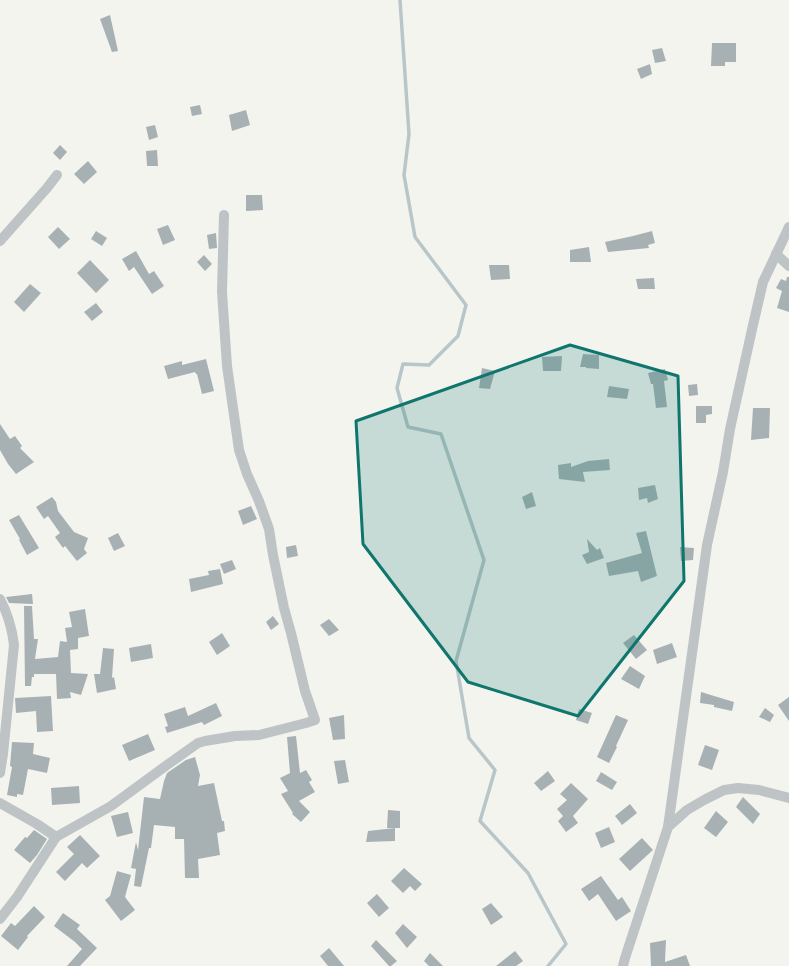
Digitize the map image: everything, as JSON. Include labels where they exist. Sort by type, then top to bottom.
[{"type":"street","points":[[0,242],[57,175]]},
{"type":"street","points":[[0,919],[17,897],[56,837],[111,806],[198,743],[228,737],[259,735],[315,720],[305,691],[284,608],[269,529],[239,450],[227,366],[222,292],[224,215]]},
{"type":"street","points":[[623,966],[624,958],[668,827],[707,545],[730,429],[753,325],[763,282],[789,227]]},
{"type":"street","points":[[776,254],[789,266]]},
{"type":"street","points":[[0,599],[9,618],[14,645],[0,773]]},
{"type":"street","points":[[668,827],[687,810],[724,790],[738,788],[759,790],[789,798]]},
{"type":"street","points":[[0,803],[37,824],[56,837]]},
{"type":"highlighted area","points":[[570,345],[678,376],[684,581],[578,716],[468,682],[363,544],[356,421]]},
{"type":"building","points":[[110,15],[118,51],[112,52],[100,19]]},
{"type":"building","points":[[712,43],[736,43],[736,62],[725,62],[725,66],[711,66]]},
{"type":"building","points":[[662,48],[666,61],[655,63],[652,50]]},
{"type":"building","points":[[650,64],[652,74],[641,79],[637,69]]},
{"type":"building","points":[[200,105],[202,114],[192,116],[190,107]]},
{"type":"building","points":[[246,110],[250,125],[232,131],[229,115]]},
{"type":"building","points":[[155,125],[158,137],[149,140],[146,127]]},
{"type":"building","points":[[60,145],[67,152],[60,160],[53,153]]},
{"type":"building","points":[[157,150],[158,166],[147,166],[146,151]]},
{"type":"building","points":[[88,161],[97,172],[84,184],[74,174]]},
{"type":"building","points":[[246,195],[262,195],[263,210],[246,211]]},
{"type":"building","points":[[168,225],[175,240],[163,245],[157,229]]},
{"type":"building","points":[[58,227],[70,239],[59,249],[48,237]]},
{"type":"building","points":[[96,231],[107,238],[102,246],[91,239]]},
{"type":"building","points":[[652,231],[655,243],[648,245],[649,248],[608,252],[605,242]]},
{"type":"building","points":[[216,233],[217,248],[209,249],[207,235]]},
{"type":"building","points":[[589,247],[591,262],[570,262],[570,250]]},
{"type":"building","points":[[136,251],[149,274],[154,271],[164,286],[152,294],[134,267],[129,271],[122,259]]},
{"type":"building","points":[[204,255],[212,264],[205,271],[197,262]]},
{"type":"building","points":[[90,260],[109,280],[96,293],[77,273]]},
{"type":"building","points":[[489,265],[509,265],[510,279],[491,280]]},
{"type":"building","points":[[787,277],[789,277],[789,312],[777,308],[782,291],[776,288],[781,279],[786,281]]},
{"type":"building","points":[[654,278],[655,289],[638,289],[636,279]]},
{"type":"building","points":[[30,284],[41,293],[24,312],[14,302]]},
{"type":"building","points":[[96,303],[103,312],[92,321],[84,312]]},
{"type":"building","points":[[583,354],[599,355],[599,369],[580,367]]},
{"type":"building","points":[[562,356],[561,371],[543,371],[542,357]]},
{"type":"building","points":[[206,359],[214,391],[202,394],[197,374],[195,372],[168,379],[164,366],[182,361],[182,365]]},
{"type":"building","points":[[482,368],[495,371],[490,389],[479,388]]},
{"type":"building","points":[[665,369],[668,380],[664,381],[667,407],[656,408],[653,384],[651,384],[648,373]]},
{"type":"building","points":[[697,384],[698,395],[689,396],[688,385]]},
{"type":"building","points":[[609,386],[629,389],[627,399],[607,397]]},
{"type":"building","points":[[696,406],[712,406],[712,414],[706,415],[706,423],[696,423]]},
{"type":"building","points":[[753,408],[770,408],[769,438],[751,440]]},
{"type":"building","points":[[0,424],[10,439],[15,436],[22,446],[20,448],[34,462],[16,474],[0,450]]},
{"type":"building","points":[[609,459],[610,470],[583,472],[585,482],[559,479],[558,465],[571,463],[571,467],[588,461]]},
{"type":"building","points":[[655,485],[658,499],[648,503],[647,498],[639,500],[638,488]]},
{"type":"building","points":[[532,492],[536,506],[526,509],[522,497]]},
{"type":"building","points":[[52,497],[56,502],[58,511],[74,532],[88,538],[84,549],[87,553],[77,561],[65,546],[63,548],[55,537],[60,533],[48,516],[44,519],[36,507]]},
{"type":"building","points":[[251,506],[257,519],[243,525],[238,511]]},
{"type":"building","points":[[19,515],[39,548],[27,555],[9,520]]},
{"type":"building","points":[[646,531],[657,576],[641,582],[638,571],[609,576],[606,563],[642,553],[636,533]]},
{"type":"building","points":[[118,533],[125,546],[114,551],[108,538]]},
{"type":"building","points":[[587,539],[597,550],[600,548],[604,558],[587,564],[582,555],[589,552]]},
{"type":"building","points":[[296,545],[298,556],[287,558],[286,547]]},
{"type":"building","points":[[680,547],[694,548],[693,560],[681,561]]},
{"type":"building","points":[[232,560],[236,569],[224,574],[220,564]]},
{"type":"building","points":[[220,569],[223,584],[191,592],[189,579],[209,575],[208,571]]},
{"type":"building","points":[[32,594],[33,604],[9,603],[6,597]]},
{"type":"building","points":[[24,606],[32,606],[34,639],[38,639],[35,659],[58,657],[60,641],[67,642],[65,628],[72,627],[69,612],[85,609],[89,636],[78,638],[78,649],[70,650],[71,673],[88,674],[81,695],[70,692],[71,698],[57,699],[56,674],[34,674],[34,677],[32,677],[31,686],[25,686]]},
{"type":"building","points":[[273,616],[279,624],[271,630],[266,622]]},
{"type":"building","points":[[329,619],[339,630],[329,636],[320,625]]},
{"type":"building","points":[[222,633],[230,646],[217,655],[209,642]]},
{"type":"building","points":[[634,635],[647,650],[636,659],[623,643]]},
{"type":"building","points":[[672,643],[677,657],[657,664],[653,650]]},
{"type":"building","points":[[151,644],[153,658],[131,662],[129,648]]},
{"type":"building","points":[[103,648],[114,649],[112,678],[114,677],[116,689],[97,693],[94,674],[100,674]]},
{"type":"building","points":[[630,666],[645,676],[639,689],[621,679]]},
{"type":"building","points":[[701,692],[734,702],[732,711],[714,707],[714,705],[700,703]]},
{"type":"building","points":[[51,696],[53,731],[37,732],[36,711],[16,713],[15,698]]},
{"type":"building","points":[[789,697],[789,721],[778,705]]},
{"type":"building","points":[[216,703],[222,716],[204,725],[202,722],[167,733],[165,727],[168,726],[164,714],[185,707],[188,716]]},
{"type":"building","points":[[765,708],[774,715],[770,722],[759,717]]},
{"type":"building","points":[[579,709],[592,713],[588,724],[576,720]]},
{"type":"building","points":[[344,715],[345,739],[333,740],[329,718]]},
{"type":"building","points":[[616,715],[628,720],[609,763],[597,757]]},
{"type":"building","points":[[148,734],[155,750],[129,761],[122,745]]},
{"type":"building","points":[[296,736],[300,773],[306,770],[312,780],[309,782],[315,792],[299,801],[310,812],[301,822],[292,814],[293,813],[281,794],[288,791],[280,778],[290,773],[287,737]]},
{"type":"building","points":[[12,742],[34,743],[33,754],[50,758],[47,773],[28,769],[23,795],[17,794],[17,797],[7,795],[12,767],[10,766]]},
{"type":"building","points":[[705,745],[719,750],[712,770],[698,765]]},
{"type":"building","points":[[195,757],[200,775],[198,786],[214,783],[222,821],[224,821],[225,831],[217,833],[220,855],[198,859],[199,878],[185,878],[184,839],[175,839],[175,827],[154,825],[151,848],[149,848],[141,887],[134,886],[136,869],[131,868],[136,842],[138,850],[144,797],[160,799],[167,773],[186,760]]},
{"type":"building","points":[[345,760],[349,782],[338,784],[334,761]]},
{"type":"building","points":[[548,771],[555,781],[541,791],[534,783]]},
{"type":"building","points":[[601,772],[617,782],[612,790],[596,781]]},
{"type":"building","points":[[571,783],[588,799],[573,816],[578,823],[566,832],[558,821],[563,816],[557,809],[567,800],[560,794]]},
{"type":"building","points":[[79,786],[80,803],[52,805],[51,788]]},
{"type":"building","points":[[743,797],[760,814],[753,824],[736,807]]},
{"type":"building","points":[[630,804],[637,813],[622,825],[615,816]]},
{"type":"building","points":[[388,810],[400,811],[400,828],[387,828]]},
{"type":"building","points":[[716,811],[728,822],[716,837],[704,828]]},
{"type":"building","points":[[128,812],[133,833],[117,837],[111,816]]},
{"type":"building","points":[[609,827],[615,842],[601,848],[595,833]]},
{"type":"building","points":[[395,828],[395,841],[366,842],[368,831]]},
{"type":"building","points":[[34,830],[47,839],[30,863],[14,850],[25,837],[27,838]]},
{"type":"building","points":[[80,835],[100,856],[87,868],[82,863],[65,881],[56,872],[74,854],[67,847]]},
{"type":"building","points":[[642,838],[653,850],[630,871],[619,859]]},
{"type":"building","points":[[404,868],[422,884],[415,891],[410,886],[403,893],[391,881]]},
{"type":"building","points":[[117,871],[131,875],[125,897],[135,910],[121,921],[105,900],[110,896]]},
{"type":"building","points":[[601,876],[618,900],[622,897],[631,911],[616,921],[598,894],[589,901],[581,889]]},
{"type":"building","points":[[377,894],[389,908],[379,917],[367,903]]},
{"type":"building","points":[[491,903],[503,917],[491,925],[482,909]]},
{"type":"building","points":[[34,906],[45,917],[27,936],[28,937],[18,950],[1,936],[11,923],[15,926]]},
{"type":"building","points":[[63,913],[80,925],[77,929],[97,948],[80,966],[67,966],[82,949],[54,926]]},
{"type":"building","points":[[403,924],[417,937],[407,948],[395,933]]},
{"type":"building","points":[[376,940],[397,961],[391,966],[389,966],[371,946]]},
{"type":"building","points":[[666,940],[665,962],[686,955],[690,966],[651,966],[650,943]]},
{"type":"building","points":[[329,948],[344,966],[328,966],[320,956]]},
{"type":"building","points":[[515,951],[523,961],[516,966],[496,966]]},
{"type":"building","points":[[430,953],[443,966],[429,966],[424,961]]},
{"type":"waterway","points":[[400,0],[409,134],[404,175],[415,237],[466,305],[458,336],[429,365],[403,364],[397,388],[408,427],[441,434],[484,560],[456,661],[469,738],[495,770],[480,821],[528,873],[566,944],[548,966]]}]
